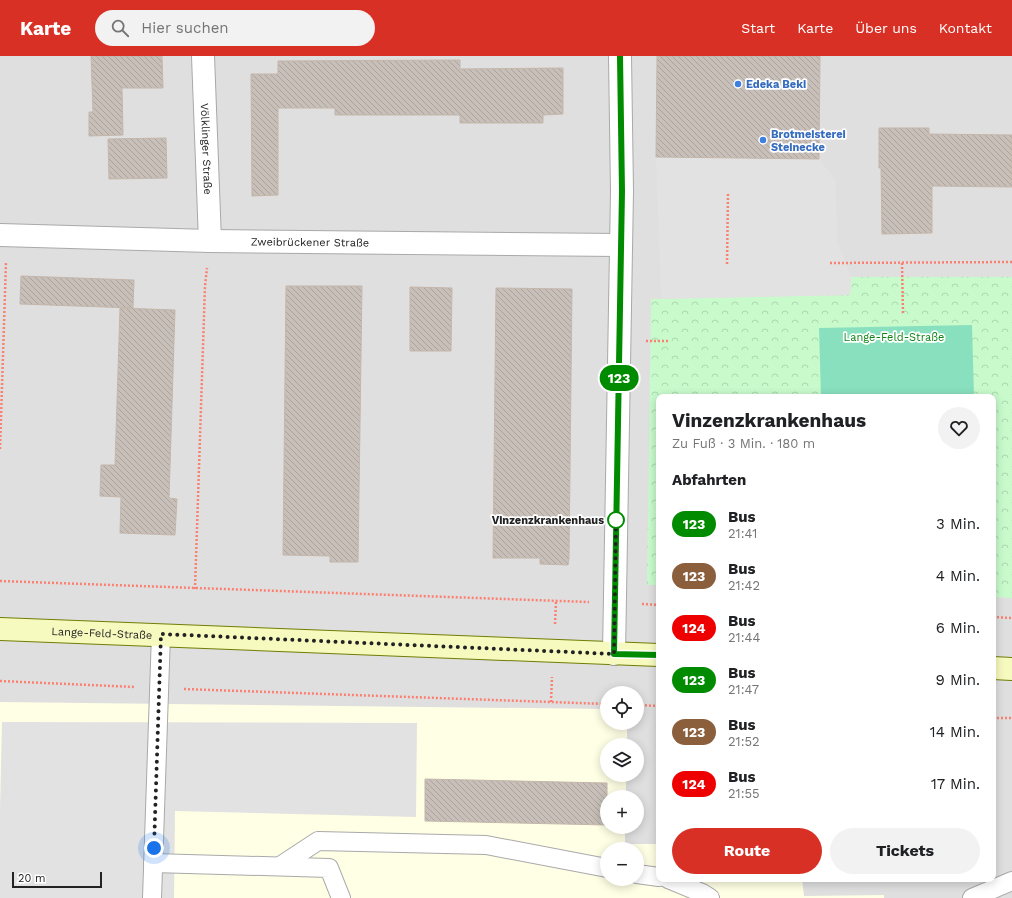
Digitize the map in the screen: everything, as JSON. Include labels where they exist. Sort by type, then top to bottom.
[{"type":"street","name":"Völklinger Straße","points":[[203,56],[210,241]]},
{"type":"street","points":[[614,654],[622,191],[620,56]]},
{"type":"street","name":"Zweibrückener Straße","points":[[4,235],[210,241],[621,245]]},
{"type":"street","name":"Lange-Feld-Straße","points":[[0,629],[161,634],[656,655]]},
{"type":"street","points":[[996,668],[1012,669]]},
{"type":"lane","points":[[152,898],[161,634]]},
{"type":"lane","points":[[280,866],[318,841],[486,845],[600,867]]},
{"type":"lane","points":[[153,863],[329,868],[341,898]]},
{"type":"lane","points":[[644,875],[656,877]]},
{"type":"lane","points":[[972,898],[1012,881]]},
{"type":"lane","points":[[675,882],[710,898]]},
{"type":"path","points":[[727,264],[728,193]]},
{"type":"path","points":[[0,449],[4,235]]},
{"type":"path","points":[[195,589],[205,286],[210,241]]},
{"type":"path","points":[[830,263],[1012,262]]},
{"type":"path","points":[[902,263],[903,314]]},
{"type":"path","points":[[0,581],[656,605]]},
{"type":"path","points":[[996,618],[1012,618]]},
{"type":"path","points":[[0,681],[600,704]]},
{"type":"path","points":[[644,705],[656,706]]},
{"type":"path","points":[[996,718],[1012,718]]},
{"type":"shaded area","points":[[0,56],[1012,56],[1012,898],[0,898]]},
{"type":"shaded area","points":[[656,157],[819,159],[836,180],[837,241],[851,277],[850,295],[661,299]]},
{"type":"shaded area","points":[[0,702],[600,709],[600,730],[627,730],[627,738],[600,738],[600,782],[626,782],[626,790],[600,790],[600,834],[625,834],[625,842],[600,842],[600,886],[644,886],[644,844],[656,844],[656,882],[802,882],[804,896],[884,895],[884,898],[0,898]]},
{"type":"shaded area","points":[[2,722],[417,723],[416,817],[175,811],[174,898],[0,898]]},
{"type":"green space","name":"Lange-Feld-Straße","points":[[851,277],[1012,277],[1012,598],[996,597],[996,394],[656,394],[656,585],[647,585],[651,299],[850,295]]},
{"type":"green space","points":[[972,325],[974,394],[821,394],[819,328]]},
{"type":"building","points":[[91,56],[162,56],[163,88],[122,88],[123,135],[89,136],[89,112],[93,112]]},
{"type":"building","points":[[657,56],[820,56],[819,159],[656,157]]},
{"type":"building","points":[[460,60],[460,69],[563,68],[563,114],[543,115],[543,123],[460,123],[460,115],[335,115],[335,108],[278,108],[278,195],[252,196],[251,74],[278,74],[278,61]]},
{"type":"building","points":[[879,128],[929,128],[929,134],[1012,135],[1012,187],[932,186],[932,233],[882,234]]},
{"type":"building","points":[[166,138],[167,178],[109,179],[108,139]]},
{"type":"building","points":[[21,276],[134,280],[133,308],[20,304]]},
{"type":"building","points":[[286,286],[362,286],[358,562],[330,562],[330,556],[283,555]]},
{"type":"building","points":[[410,287],[452,288],[451,351],[410,351]]},
{"type":"building","points":[[496,288],[572,289],[568,565],[540,564],[540,558],[493,558]]},
{"type":"building","points":[[120,308],[175,310],[169,498],[177,499],[175,535],[120,533],[121,497],[100,496],[101,465],[115,465]]},
{"type":"building","points":[[425,779],[607,783],[607,790],[600,790],[600,825],[425,821]]},
{"type":"bus line","name":"123","points":[[620,56],[622,191],[614,654],[656,655]]},
{"type":"place","name":"Edeka Beki","points":[[738,84]]},
{"type":"place","name":"Brotmeisterei Steinecke","points":[[763,140]]},
{"type":"place","name":"Vinzenzkrankenhaus","points":[[616,520]]},
{"type":"route","points":[[154,848],[161,634],[614,654],[616,520]]}]
